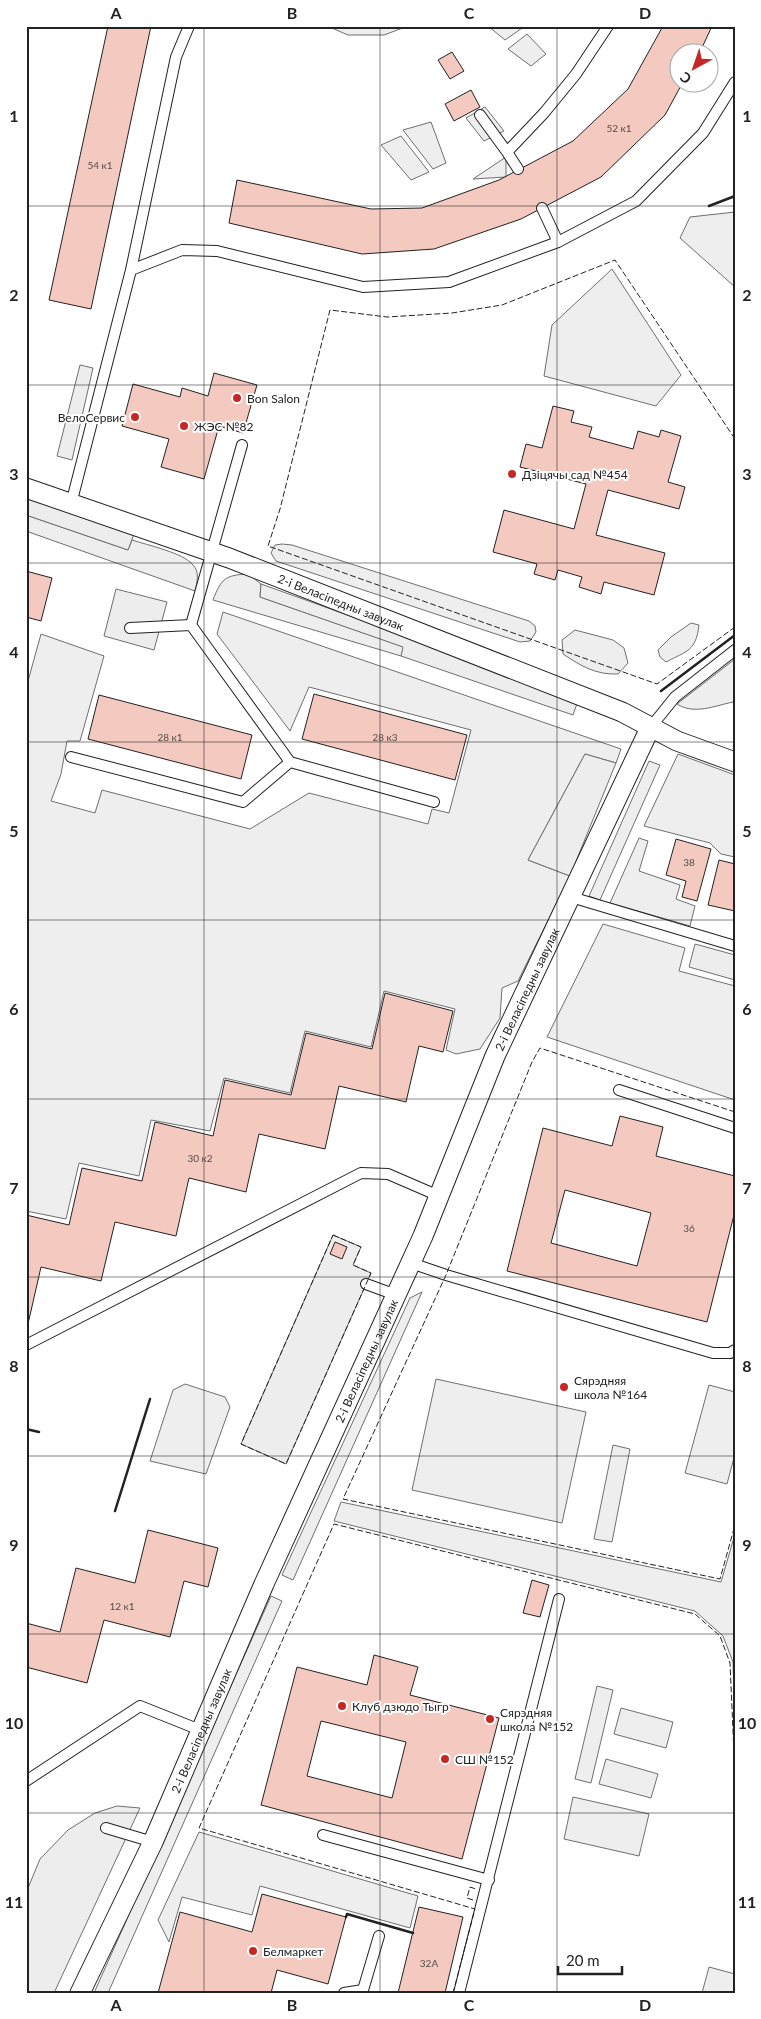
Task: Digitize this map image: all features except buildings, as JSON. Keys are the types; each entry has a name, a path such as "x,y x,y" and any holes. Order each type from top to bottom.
{"street":[{"name":"2-і Веласіпедны завулак","path":"26,488 212,552 622,712 677,742 735,762"},
{"name":"2-і Веласіпедны завулак","path":"80,1993 153,1842 264,1584 411,1263 495,1056 650,728"}],"lane":[{"path":"71,504 131,270 176,57 189,26"},
{"path":"507,152 576,74 608,26"},
{"path":"131,270 182,250 217,251 363,287 449,282 558,242 636,201 703,133 735,83"},
{"path":"480,115 518,170"},
{"path":"542,208 558,242"},
{"path":"191,625 242,446"},
{"path":"130,628 191,625"},
{"path":"191,625 290,762 434,802"},
{"path":"650,728 675,696 735,650"},
{"path":"71,757 243,802 290,762"},
{"path":"571,897 735,946"},
{"path":"619,1090 735,1128"},
{"path":"26,1345 361,1173 388,1174 439,1196"},
{"path":"411,1263 446,1275 713,1353 730,1353 735,1350"},
{"path":"366,1284 396,1295"},
{"path":"459,1993 559,1599"},
{"path":"26,1781 140,1706 200,1730"},
{"path":"106,1828 153,1842"},
{"path":"323,1835 489,1880"},
{"path":"344,1993 363,1990 379,1936"}],"shaded area":[{"path":"327,26 408,26 384,35 348,35"},
{"path":"488,26 525,26 505,40"},
{"path":"527,34 546,54 531,66 508,49"},
{"path":"485,107 504,131 484,141 466,118"},
{"path":"431,122 446,163 433,169 403,130"},
{"path":"401,136 429,172 411,180 381,145"},
{"path":"506,157 506,177 473,179"},
{"path":"735,212 735,287 680,238 690,217"},
{"path":"612,269 681,375 656,406 544,376 552,325"},
{"path":"80,365 93,368 72,460 57,456"},
{"path":"26,488 137,526 128,550 26,515"},
{"path":"26,515 128,550 132,540 182,557 193,565 197,571 195,591 26,531"},
{"path":"275,545 292,545 529,621 535,626 536,632 530,641 520,642 276,561 271,553"},
{"path":"248,574 261,584 260,597 404,647 401,656 213,600 219,587 229,577"},
{"path":"261,584 579,698 573,715 401,656 403,647 260,597"},
{"path":"116,589 167,602 154,650 104,636"},
{"path":"223,612 621,749 616,763 585,754 528,860 570,876 518,981 502,988 500,1018 480,1049 456,1054 446,1050 455,1009 384,991 371,1047 305,1031 290,1093 224,1078 210,1131 151,1120 139,1176 79,1163 66,1219 26,1211 26,681 28,681 41,634 104,656 80,741 67,741 61,774 51,801 95,813 102,790 250,829 309,793 428,824 432,809 449,813 471,730 309,687 290,731 217,634"},
{"path":"691,623 699,625 698,634 693,645 685,652 666,662 660,657 658,650 671,637"},
{"path":"575,630 613,640 624,648 628,663 618,674 610,674 589,669 563,654 562,640"},
{"path":"735,659 735,709 733,702 697,709 690,709 677,704"},
{"path":"585,754 616,763 570,876 528,860"},
{"path":"678,754 735,775 735,857 721,854 710,843 644,826"},
{"path":"649,761 660,765 600,900 589,896"},
{"path":"639,838 648,841 639,871 680,885 676,899 695,906 690,926 610,903"},
{"path":"603,924 685,948 679,971 735,986 735,1100 547,1037"},
{"path":"695,944 735,955 735,980 689,967"},
{"path":"333,1235 361,1247 353,1265 371,1273 286,1464 241,1444"},
{"path":"422,1292 293,1580 282,1575 410,1298"},
{"path":"436,1379 586,1412 562,1523 412,1490"},
{"path":"185,1384 225,1397 230,1407 206,1474 150,1461 173,1390"},
{"path":"709,1385 735,1392 735,1454 727,1484 685,1473"},
{"path":"613,1445 630,1449 612,1542 594,1539"},
{"path":"341,1502 721,1582 735,1534 735,1728 733,1662 723,1636 695,1611 334,1521"},
{"path":"271,1596 282,1601 108,1993 94,1993"},
{"path":"597,1686 613,1690 591,1783 575,1779"},
{"path":"621,1708 673,1722 666,1748 614,1734"},
{"path":"606,1759 658,1774 651,1798 599,1784"},
{"path":"573,1797 649,1814 639,1856 564,1839"},
{"path":"117,1806 140,1808 54,1993 26,1992 26,1893 40,1859 68,1830 95,1813"},
{"path":"199,1832 418,1896 410,1928 260,1886 252,1915 182,1897 169,1942 158,1920"},
{"path":"709,1967 735,1974 735,1993 702,1993"}],"fence":[{"path":"735,439 615,260 502,305 452,313 387,317 330,310 280,509 268,546 657,684 735,627"},
{"path":"735,1112 540,1048 532,1062 446,1275 343,1499 720,1579 735,1525"},
{"path":"333,1235 361,1247 353,1265 371,1273 286,1464 241,1444 333,1235"},
{"path":"453,1993 475,1909 199,1828 334,1524 695,1614 720,1636 730,1663 735,1776"},
{"path":"473,1900 467,1898 470,1887 476,1889"}],"wall":[{"path":"709,206 735,196"},
{"path":"661,691 735,635"},
{"path":"115,1511 150,1399"},
{"path":"26,1429 39,1432"},
{"path":"346,1917 347,1914 413,1933"}],"place":[{"name":"Bon Salon","path":"237,398"},
{"name":"ВелоСервис","path":"135,417"},
{"name":"ЖЭС №82","path":"184,426"},
{"name":"Дзіцячы сад №454","path":"512,474"},
{"name":"Сярэдняя школа №164","path":"564,1387"},
{"name":"Клуб дзюдо Тыгр","path":"342,1706"},
{"name":"Сярэдняя школа №152","path":"490,1719"},
{"name":"СШ №152","path":"445,1759"},
{"name":"Белмаркет","path":"253,1951"}]}
